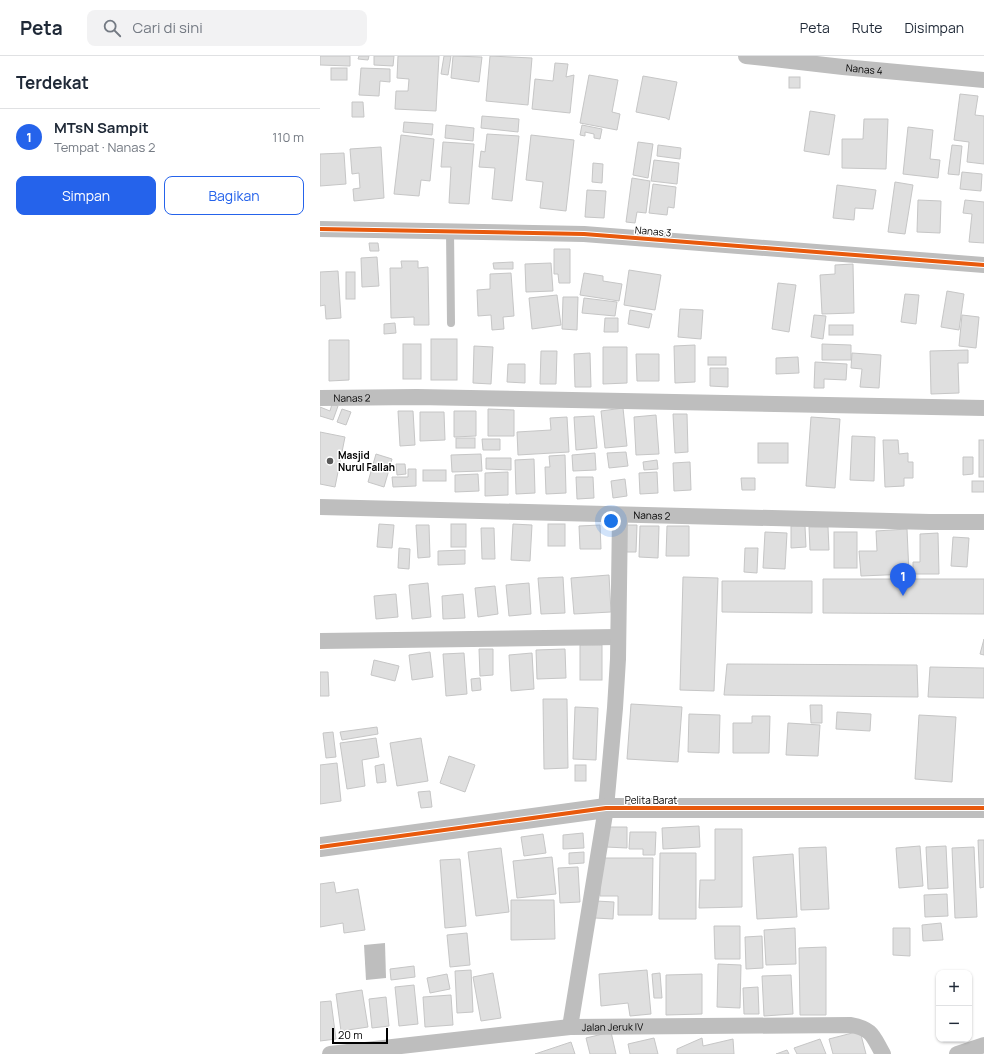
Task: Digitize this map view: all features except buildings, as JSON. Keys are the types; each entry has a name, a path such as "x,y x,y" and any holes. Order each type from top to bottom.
{"street":[{"name":"Nanas 4","path":"746,56 843,67 984,80"},
{"name":"Nanas 3","path":"320,229 450,230 584,234 984,266"},
{"name":"Nanas 2","path":"320,398 425,397 984,408"},
{"name":"Nanas 2","path":"320,507 620,515 984,522"},
{"path":"570,1027 606,808 615,708 620,515"},
{"path":"320,641 618,637"},
{"name":"Pelita Barat","path":"320,847 606,808 984,808"},
{"name":"Jalan Jeruk IV","path":"330,1054 570,1027 852,1025 867,1029 884,1054"},
{"path":"957,1054 984,1045"}],"lane":[{"path":"450,230 451,323"}],"shaded area":[{"path":"385,943 386,978 366,980 364,945"}],"cycle path":[{"path":"320,229 584,234 984,265"},
{"path":"320,847 606,808 984,808"}],"place":[{"name":"Masjid Nurul Fallah","path":"330,461"},
{"name":"MTsN Sampit","path":"903,596"}]}
